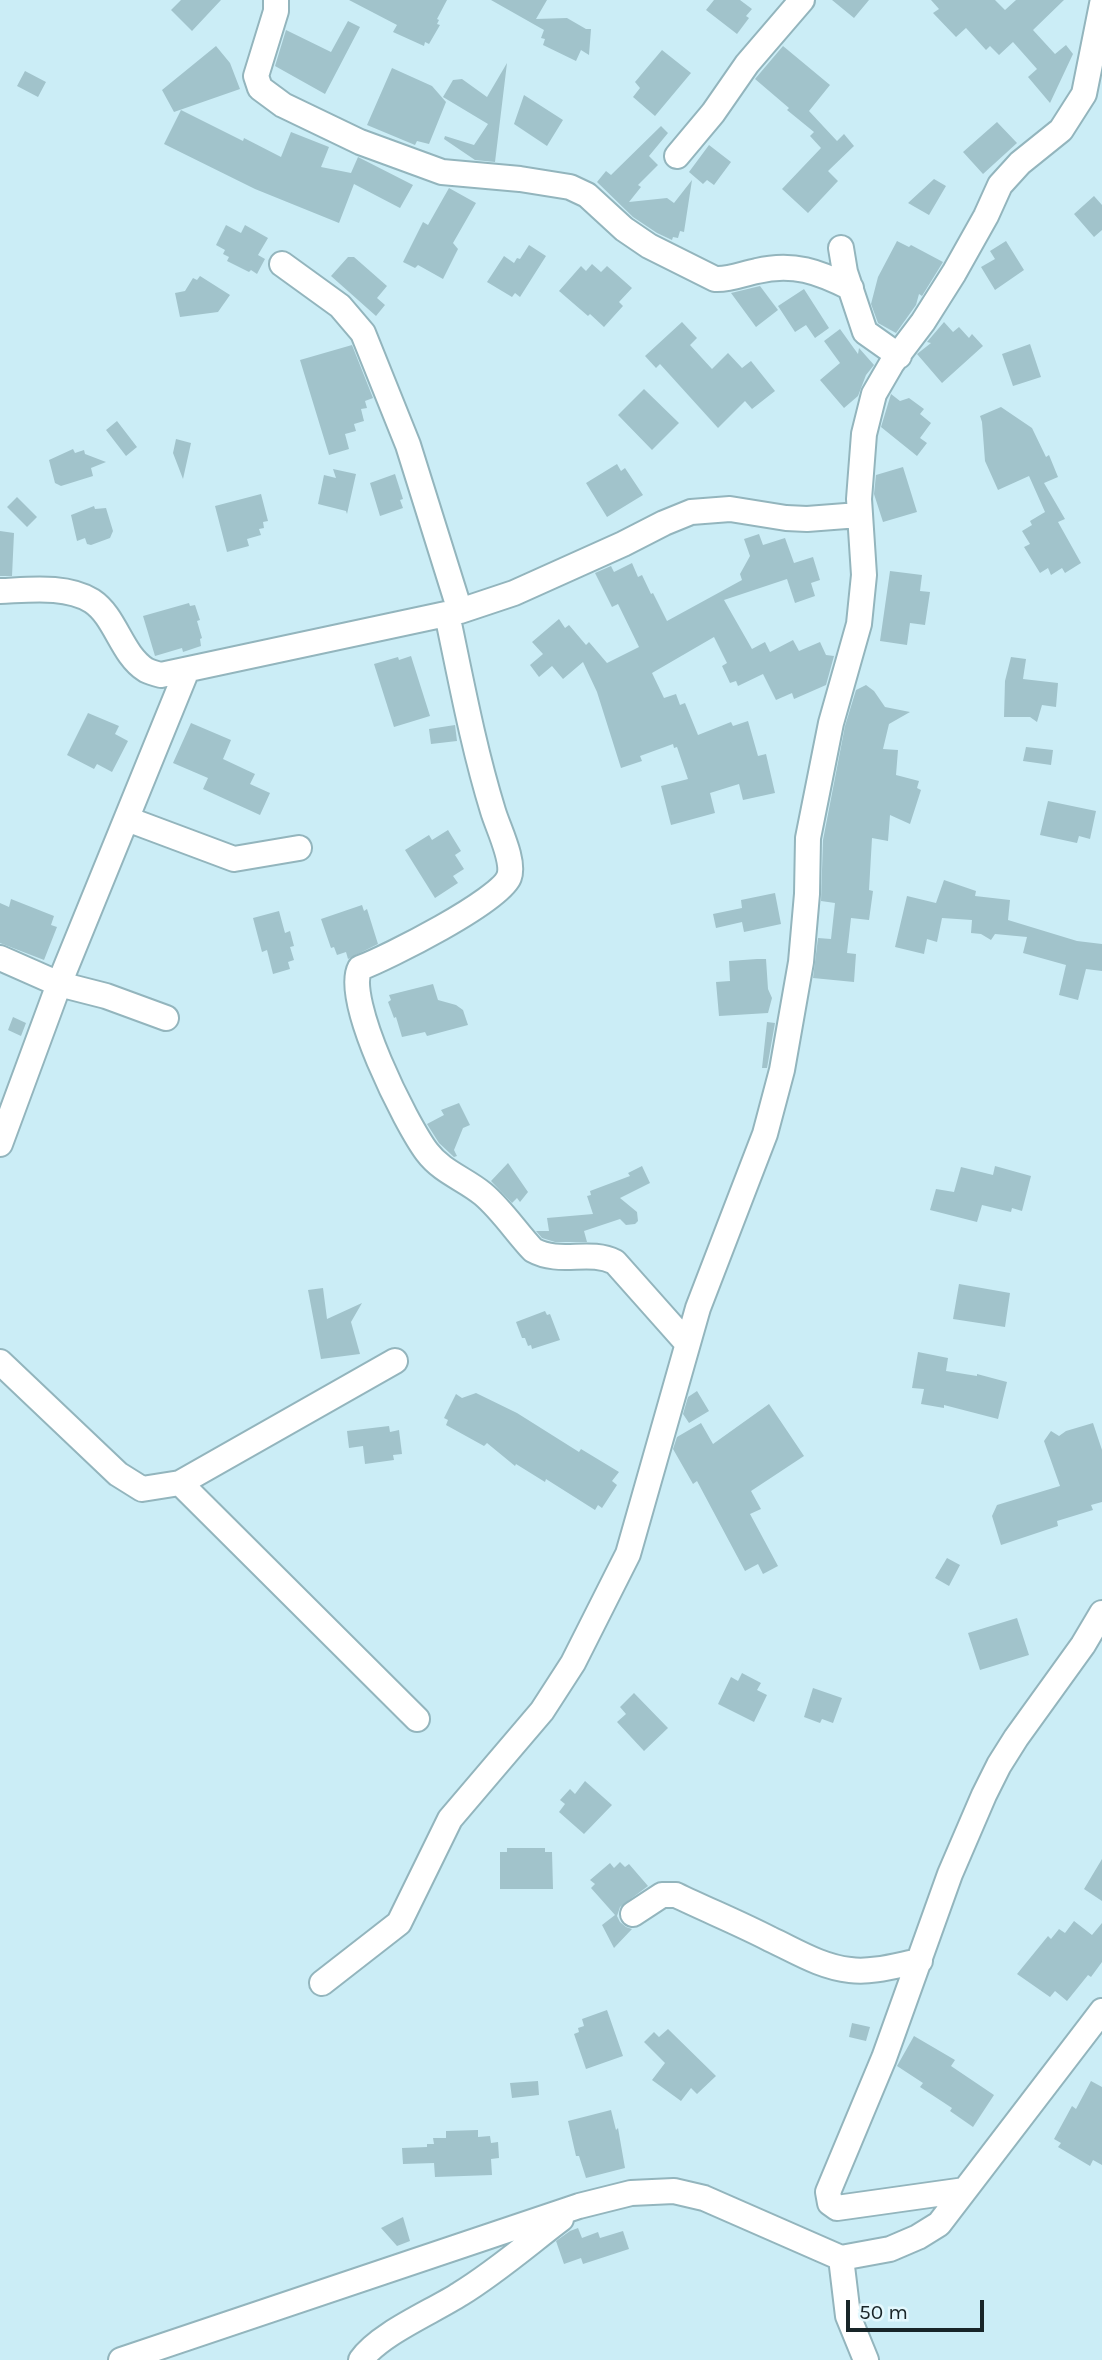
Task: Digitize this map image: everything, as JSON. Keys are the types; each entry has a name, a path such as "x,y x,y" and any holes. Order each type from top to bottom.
{"street":[{"path":"276,0 276,10 256,76 260,88 283,105 319,124 442,172 548,182 570,187 587,195 625,229 649,246 715,279 726,280 760,270 803,268 851,288"},
{"path":"677,156 713,113 747,64 802,0"},
{"path":"322,1983 399,1923 450,1819 542,1711 573,1663 628,1554 698,1308 765,1134 782,1070 801,961 811,825 831,723 859,624 864,575 859,515 864,434 874,394 954,273 1000,186 1020,163 1060,130 1084,94 1102,4"},
{"path":"841,248 865,332 899,356"},
{"path":"282,264 340,306 363,333 408,445 453,612 482,774 508,855 510,876 494,894 394,954 360,968 359,988 369,1034 392,1093 427,1153 438,1165 481,1192 540,1254 554,1258 604,1256 615,1262 687,1343"},
{"path":"0,591 73,593 91,601 104,612 145,670 161,675 453,612 514,593 691,512 730,509 807,519 859,515"},
{"path":"0,1144 59,984 187,670"},
{"path":"127,819 234,859 299,848"},
{"path":"0,958 59,984 106,996 166,1018"},
{"path":"0,1362 118,1474 142,1489 180,1483 395,1361"},
{"path":"180,1483 417,1718"},
{"path":"965,2190 837,2208 830,2203 828,2192 884,2058 954,1864 999,1765 1083,1646 1102,1613"},
{"path":"633,1914 662,1895 676,1895 772,1939 798,1954 837,1968 876,1970 920,1961"},
{"path":"121,2360 579,2206 631,2193 674,2191 704,2198 841,2258 890,2249 939,2224 1102,2011"},
{"path":"361,2360 366,2352 404,2326 462,2294 579,2206"},
{"path":"841,2258 848,2316 866,2360"}],"building":[{"path":"181,0 221,0 192,31 171,10"},
{"path":"349,0 447,0 437,19 437,24 440,25 429,44 425,42 424,46 393,32 397,25"},
{"path":"491,0 547,0 536,19 567,18 591,29 589,55 581,50 576,61 543,45 545,39 541,38 544,30"},
{"path":"714,0 740,0 752,9 737,34 706,10"},
{"path":"832,0 869,0 854,18"},
{"path":"931,0 995,0 1005,10 1016,0 1064,0 1033,30 1055,54 1066,45 1073,54 1050,103 1028,77 1037,69 1013,42 999,55 990,46 986,50 966,28 956,37 933,13 939,9"},
{"path":"348,21 360,27 325,94 275,66 286,30 331,52"},
{"path":"216,46 230,63 240,89 174,112 162,90"},
{"path":"783,46 830,85 809,111 837,141 844,134 854,146 828,171 838,181 808,213 782,189 821,148 810,136 814,132 755,79"},
{"path":"662,50 691,73 655,116 633,97 640,88 635,82"},
{"path":"507,63 495,162 475,160 444,139 445,136 474,145 488,124 443,97 453,80 462,79 487,97"},
{"path":"392,68 432,86 446,102 429,144 417,141 415,145 367,125"},
{"path":"25,71 46,82 38,97 17,86"},
{"path":"524,95 563,120 547,146 514,124"},
{"path":"181,110 281,157 291,132 329,147 321,167 351,173 358,157 413,185 400,208 354,184 339,223 255,189 164,144"},
{"path":"997,122 1017,143 983,174 963,152"},
{"path":"661,126 668,133 649,156 658,165 638,185 641,187 629,202 667,198 674,203 692,180 684,232 680,231 678,238 673,237 672,240 633,217 597,182 606,171 611,175"},
{"path":"709,145 731,162 714,185 707,180 703,184 689,172"},
{"path":"934,179 946,186 929,215 908,203"},
{"path":"449,188 476,203 453,243 458,249 443,279 418,265 415,268 403,262 423,222 428,225"},
{"path":"1094,196 1102,205 1102,230 1094,237 1074,214"},
{"path":"226,225 241,233 245,225 268,238 258,255 265,259 257,274 227,261 229,257 223,254 225,250 216,245"},
{"path":"897,241 909,247 911,245 943,262 922,296 919,294 916,305 896,333 878,323 871,304 878,277"},
{"path":"1006,241 1024,270 995,290 981,267 995,259 990,251"},
{"path":"529,245 546,256 520,297 515,293 512,297 487,282 504,256 514,263"},
{"path":"348,257 354,257 387,286 377,298 385,305 376,316 331,276"},
{"path":"592,264 601,272 607,266 632,288 619,302 623,306 604,327 559,291 581,266 586,271"},
{"path":"200,276 230,295 218,312 180,317 175,293 185,291 193,278 197,280"},
{"path":"760,286 778,310 756,327 731,293"},
{"path":"804,289 829,328 815,338 806,325 795,332 778,306"},
{"path":"682,322 697,338 690,345 712,369 728,353 742,368 751,361 775,391 752,409 745,401 718,428 660,364 656,368 645,356"},
{"path":"944,322 953,332 959,327 969,338 972,334 983,346 942,383 917,354 931,343 927,342"},
{"path":"840,329 858,354 859,348 874,365 866,375 858,396 844,408 820,380 840,363 824,341"},
{"path":"1030,344 1041,377 1013,386 1002,354"},
{"path":"352,345 373,398 365,401 367,408 361,409 364,421 354,424 356,431 345,434 349,449 329,455 300,360"},
{"path":"644,389 679,423 652,450 618,415"},
{"path":"891,394 900,401 909,398 924,409 920,414 931,423 920,438 927,443 917,456 881,427"},
{"path":"1001,407 1032,428 1046,457 1049,455 1058,477 1044,483 1065,519 1058,522 1081,563 1065,573 1062,568 1051,575 1048,568 1040,573 1024,547 1030,544 1022,531 1032,525 1030,521 1045,512 1029,476 998,490 985,461 980,416"},
{"path":"117,421 137,447 126,456 106,430"},
{"path":"176,439 191,443 183,479 173,453"},
{"path":"73,449 75,453 84,450 85,454 106,462 91,468 93,476 61,486 55,483 49,460"},
{"path":"617,464 621,471 625,468 643,495 607,517 586,483"},
{"path":"903,467 917,512 883,522 874,494 876,475"},
{"path":"333,469 356,474 347,514 346,511 318,504 324,475 336,478"},
{"path":"395,474 403,508 380,516 370,483"},
{"path":"261,494 268,521 263,522 264,528 259,529 261,535 247,539 249,546 227,552 215,506"},
{"path":"17,497 37,517 27,527 7,507"},
{"path":"94,506 95,509 106,508 113,531 110,538 91,545 87,544 85,538 77,541 71,515"},
{"path":"0,531 14,533 12,576 0,576"},
{"path":"759,534 763,545 785,538 794,563 813,557 820,580 811,583 815,596 795,603 787,579 724,600 752,649 765,642 770,652 793,640 799,651 820,642 826,655 834,656 826,685 794,699 792,693 776,700 763,674 738,686 736,681 730,683 722,666 727,663 714,637 652,673 664,698 676,694 680,705 685,703 698,735 731,722 733,726 748,721 758,756 766,754 775,793 743,800 739,784 710,793 715,813 671,825 661,786 688,779 677,747 674,748 673,744 640,756 642,761 621,768 597,692 583,662 563,679 552,666 539,677 530,665 543,654 532,642 559,619 565,628 569,625 586,645 589,642 607,663 639,647 618,604 612,607 595,573 611,566 614,572 632,563 638,577 642,575 651,594 653,593 667,621 742,580 740,574 750,556 744,539"},
{"path":"890,571 922,575 920,591 930,592 925,625 910,623 907,645 880,641"},
{"path":"189,603 190,606 195,605 200,620 197,621 202,638 201,646 155,656 143,616"},
{"path":"411,656 430,716 394,727 374,664"},
{"path":"1011,657 1026,659 1023,679 1058,683 1056,707 1042,705 1037,722 1030,717 1004,717 1005,681"},
{"path":"866,685 874,691 885,707 910,712 889,724 883,749 898,750 896,775 919,781 917,788 921,790 910,824 890,815 888,841 872,838 869,890 873,891 869,920 851,918 847,953 856,954 854,982 813,978 818,938 831,939 835,903 821,901 823,840 845,726 856,690"},
{"path":"88,713 119,726 115,734 128,741 112,772 97,764 94,769 67,755"},
{"path":"191,723 231,740 223,759 255,774 250,784 270,793 260,815 203,789 208,778 173,763"},
{"path":"455,725 457,741 431,744 429,729"},
{"path":"1026,747 1053,750 1051,765 1023,761"},
{"path":"1048,801 1096,811 1090,839 1079,836 1077,843 1040,835"},
{"path":"448,830 461,851 455,855 464,869 453,876 458,883 435,898 405,850 429,835 432,840"},
{"path":"944,880 976,891 975,896 1010,900 1008,920 1077,941 1102,944 1102,971 1086,969 1078,1000 1059,995 1066,965 1023,953 1027,937 995,934 991,940 981,934 971,933 972,920 942,918 937,942 927,939 924,954 895,947 907,896 936,903"},
{"path":"775,893 781,924 744,932 742,922 716,928 713,914 742,908 741,900"},
{"path":"11,899 54,916 51,925 57,927 44,960 0,943 0,903 9,907"},
{"path":"362,905 364,911 367,909 378,944 348,959 346,952 337,955 334,947 331,948 321,919"},
{"path":"279,911 285,933 290,931 294,946 290,947 294,960 288,962 290,969 273,974 267,950 262,952 253,918"},
{"path":"766,959 768,989 772,998 768,1013 719,1016 716,982 730,981 729,961"},
{"path":"433,984 438,1000 463,1010 468,1025 427,1036 425,1032 402,1037 388,1002 391,1000 389,995"},
{"path":"13,1017 26,1023 21,1036 8,1030"},
{"path":"767,1022 775,1023 767,1068 762,1068"},
{"path":"459,1103 470,1125 463,1128 454,1150 457,1156 454,1157 439,1143 427,1124 444,1115 441,1110"},
{"path":"508,1163 528,1192 520,1202 517,1198 512,1203 491,1181"},
{"path":"642,1166 650,1183 620,1198 637,1212 638,1221 635,1224 626,1225 620,1219 584,1231 587,1242 555,1242 542,1238 536,1231 549,1231 547,1218 593,1214 587,1196 591,1195 590,1191 630,1176 628,1173"},
{"path":"995,1166 1031,1176 1022,1211 1012,1208 1011,1212 982,1205 977,1222 930,1210 936,1189 954,1192 961,1167 993,1175"},
{"path":"959,1284 1010,1293 1005,1327 953,1319"},
{"path":"323,1288 327,1319 362,1303 351,1322 360,1354 321,1359 308,1290"},
{"path":"545,1311 547,1315 550,1314 560,1340 532,1349 525,1338 522,1338 516,1322"},
{"path":"918,1352 948,1358 946,1371 977,1374 1007,1382 998,1419 944,1405 944,1408 921,1404 924,1389 912,1388"},
{"path":"697,1391 709,1411 689,1423 683,1414 688,1397"},
{"path":"476,1393 517,1413 579,1452 581,1449 619,1472 612,1481 617,1485 602,1508 598,1505 595,1510 546,1479 545,1482 516,1464 515,1466 487,1443 484,1446 446,1425 448,1420 444,1418 456,1394 462,1398"},
{"path":"769,1404 804,1456 751,1491 761,1509 750,1514 778,1566 763,1574 758,1564 745,1571 697,1481 693,1484 673,1449 677,1437 701,1423 713,1444"},
{"path":"1093,1423 1102,1450 1102,1502 1091,1505 1093,1510 1057,1521 1058,1526 1001,1545 992,1516 997,1505 1060,1486 1044,1441 1051,1431 1059,1436 1066,1431"},
{"path":"389,1426 390,1432 399,1430 402,1454 393,1455 394,1460 365,1464 363,1446 349,1448 347,1431"},
{"path":"947,1558 960,1565 949,1586 935,1578"},
{"path":"1017,1618 1029,1655 980,1670 968,1633"},
{"path":"742,1673 761,1683 757,1690 767,1695 754,1722 718,1704 731,1677 738,1681"},
{"path":"813,1688 842,1698 833,1723 822,1719 820,1723 804,1717"},
{"path":"634,1693 668,1728 644,1751 617,1722 626,1714 620,1707"},
{"path":"585,1781 612,1805 584,1834 559,1812 565,1804 560,1800 570,1789 575,1794"},
{"path":"507,1848 545,1848 545,1852 552,1852 553,1889 500,1889 500,1852 507,1852"},
{"path":"1102,1859 1102,1901 1084,1889"},
{"path":"620,1862 625,1867 629,1864 648,1886 620,1907 617,1916 620,1922 632,1929 614,1948 602,1925 615,1915 591,1888 595,1884 590,1880 610,1863 614,1868"},
{"path":"1074,1921 1092,1935 1102,1923 1102,1962 1067,2001 1055,1991 1050,1997 1017,1974 1048,1936 1051,1939 1059,1929 1065,1933"},
{"path":"607,2010 623,2056 586,2069 574,2034 579,2032 578,2028 584,2026 582,2019"},
{"path":"852,2023 870,2027 866,2041 849,2037"},
{"path":"668,2029 716,2076 697,2094 691,2088 681,2101 652,2080 665,2063 644,2042 654,2032 659,2037"},
{"path":"914,2036 955,2060 951,2066 994,2095 973,2127 950,2111 952,2108 920,2087 923,2083 897,2066"},
{"path":"538,2081 539,2095 512,2098 510,2083"},
{"path":"1091,2081 1102,2087 1102,2165 1093,2160 1090,2166 1058,2147 1061,2143 1054,2139 1072,2106 1076,2109"},
{"path":"611,2110 616,2130 618,2128 625,2168 586,2178 579,2156 576,2156 568,2121"},
{"path":"478,2130 478,2137 490,2136 491,2143 498,2142 499,2158 491,2159 492,2175 435,2177 434,2163 403,2164 402,2148 427,2147 427,2144 434,2144 433,2138 446,2138 446,2131"},
{"path":"403,2217 410,2241 397,2246 381,2228"},
{"path":"578,2228 582,2238 598,2232 600,2238 623,2231 629,2249 583,2264 581,2258 564,2264 556,2241"}]}
